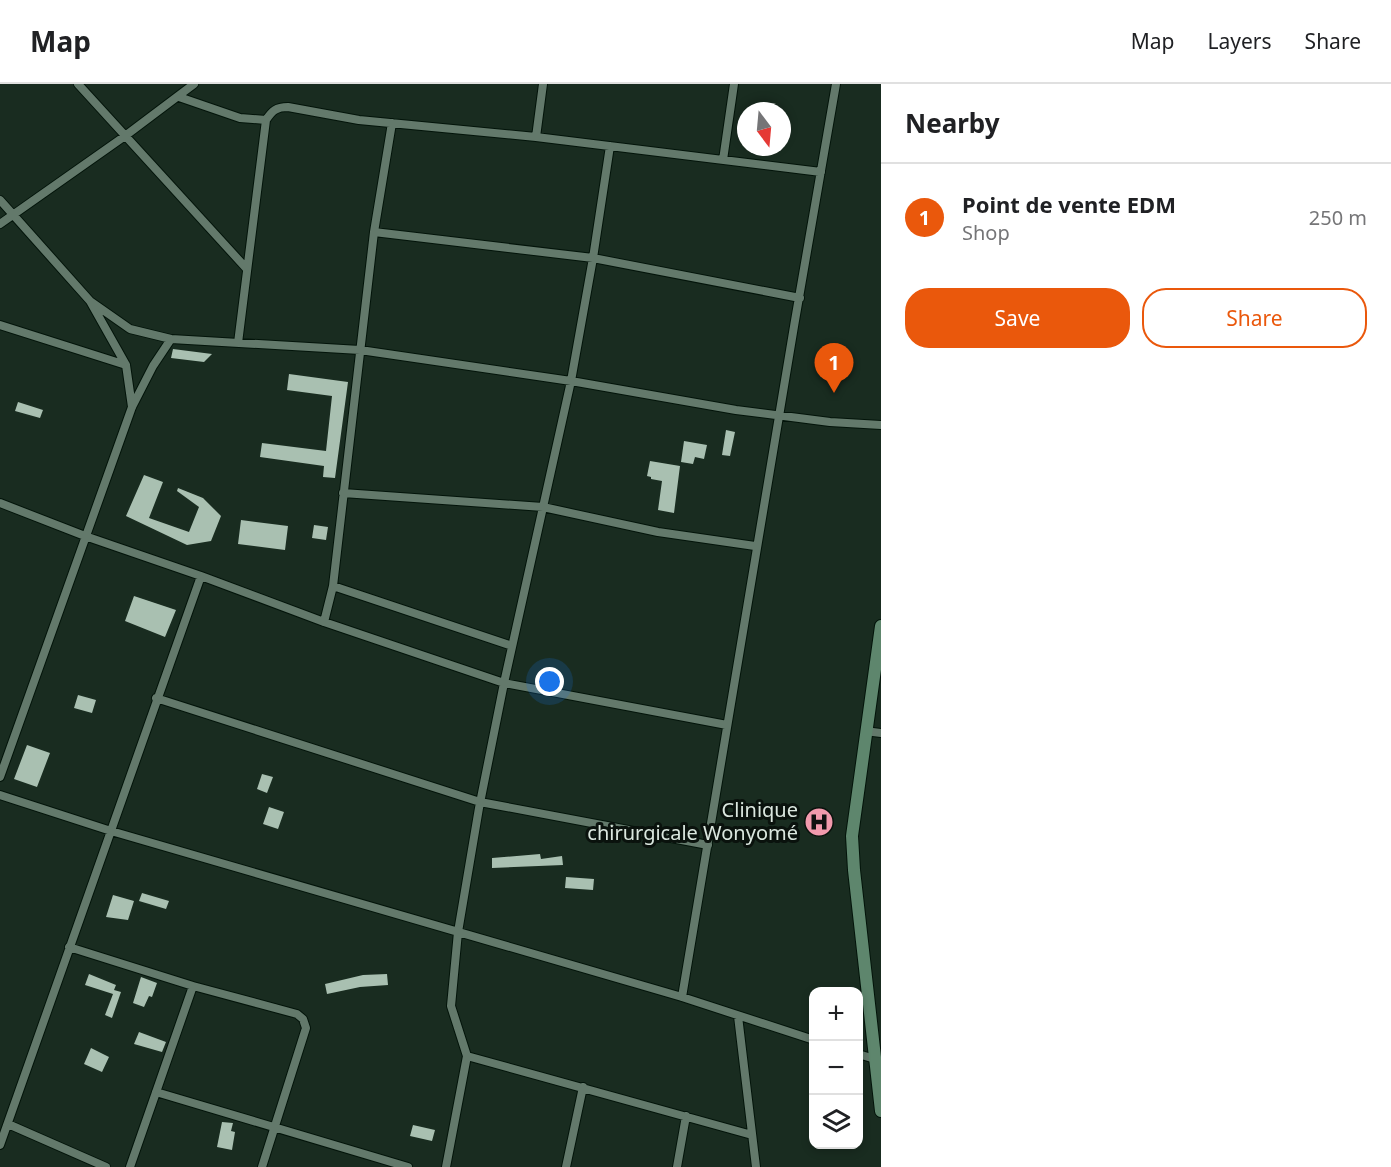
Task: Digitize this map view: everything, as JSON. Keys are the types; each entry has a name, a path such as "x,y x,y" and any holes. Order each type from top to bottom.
{"street":[{"path":"78,84 246,268"},
{"path":"0,225 194,84"},
{"path":"536,137 543,84"},
{"path":"723,160 734,84"},
{"path":"682,997 755,546 780,415 836,84"},
{"path":"179,97 220,113 240,118 266,120"},
{"path":"238,343 266,120 272,111 279,107 341,117 536,137 821,172"},
{"path":"324,622 333,586 374,232 392,123"},
{"path":"446,1167 467,1056 452,1006 458,932 480,802 504,683 570,381 610,146"},
{"path":"0,200 90,301 126,365 132,407"},
{"path":"374,232 592,258 800,298"},
{"path":"90,301 130,328 171,339 360,350 570,381 736,410 830,422 881,425"},
{"path":"0,325 126,365"},
{"path":"0,777 132,407 153,366 171,339"},
{"path":"344,493 543,507 658,532 755,546"},
{"path":"0,503 324,622 504,683 727,725"},
{"path":"0,1145 201,576"},
{"path":"333,586 512,646"},
{"path":"881,626 852,836 854,870 877,1034 876,1059 881,1111"},
{"path":"156,698 480,802 708,844"},
{"path":"865,731 881,733"},
{"path":"0,795 111,831 682,997 809,1039"},
{"path":"69,947 192,986 297,1014 303,1019 306,1028 262,1167"},
{"path":"130,1167 192,986"},
{"path":"738,1016 756,1167"},
{"path":"863,1055 876,1059"},
{"path":"467,1056 752,1135"},
{"path":"566,1167 583,1087"},
{"path":"156,1092 408,1167"},
{"path":"677,1167 686,1116"},
{"path":"8,1124 106,1167"}],"building":[{"path":"173,349 212,354 204,362 171,358"},
{"path":"289,374 348,382 335,478 323,477 324,466 260,457 262,443 326,451 332,396 287,390"},
{"path":"18,402 43,410 40,418 15,411"},
{"path":"726,430 735,432 730,456 722,455"},
{"path":"684,441 707,445 704,459 695,457 693,464 681,462"},
{"path":"650,461 680,466 674,513 658,510 662,481 647,476"},
{"path":"144,475 163,482 149,518 189,532 199,507 177,491 178,488 203,498 221,516 211,541 187,545 126,516"},
{"path":"241,520 288,526 285,550 238,544"},
{"path":"314,525 328,527 326,540 312,538"},
{"path":"134,596 176,610 165,637 125,621"},
{"path":"78,695 96,700 92,713 74,708"},
{"path":"27,745 50,753 37,787 14,779"},
{"path":"262,774 273,777 267,793 257,789"},
{"path":"269,807 284,812 278,829 263,824"},
{"path":"540,854 541,859 562,856 563,865 492,868 492,858"},
{"path":"566,877 594,879 593,890 565,888"},
{"path":"142,893 169,901 166,909 139,901"},
{"path":"113,895 134,901 128,920 106,917"},
{"path":"89,974 116,985 114,990 121,992 112,1018 105,1015 113,994 85,985"},
{"path":"387,974 388,985 360,987 327,994 325,984 363,975"},
{"path":"141,977 157,983 152,997 149,996 144,1007 133,1003"},
{"path":"139,1032 166,1042 162,1052 134,1044"},
{"path":"91,1048 109,1057 102,1072 84,1064"},
{"path":"222,1122 233,1123 231,1131 235,1132 232,1150 217,1147"},
{"path":"413,1125 435,1130 432,1141 410,1136"}],"place":[{"name":"Point de vente EDM","path":"834,393"},
{"name":"Clinique chirurgicale Wonyomé","path":"819,822"}]}
